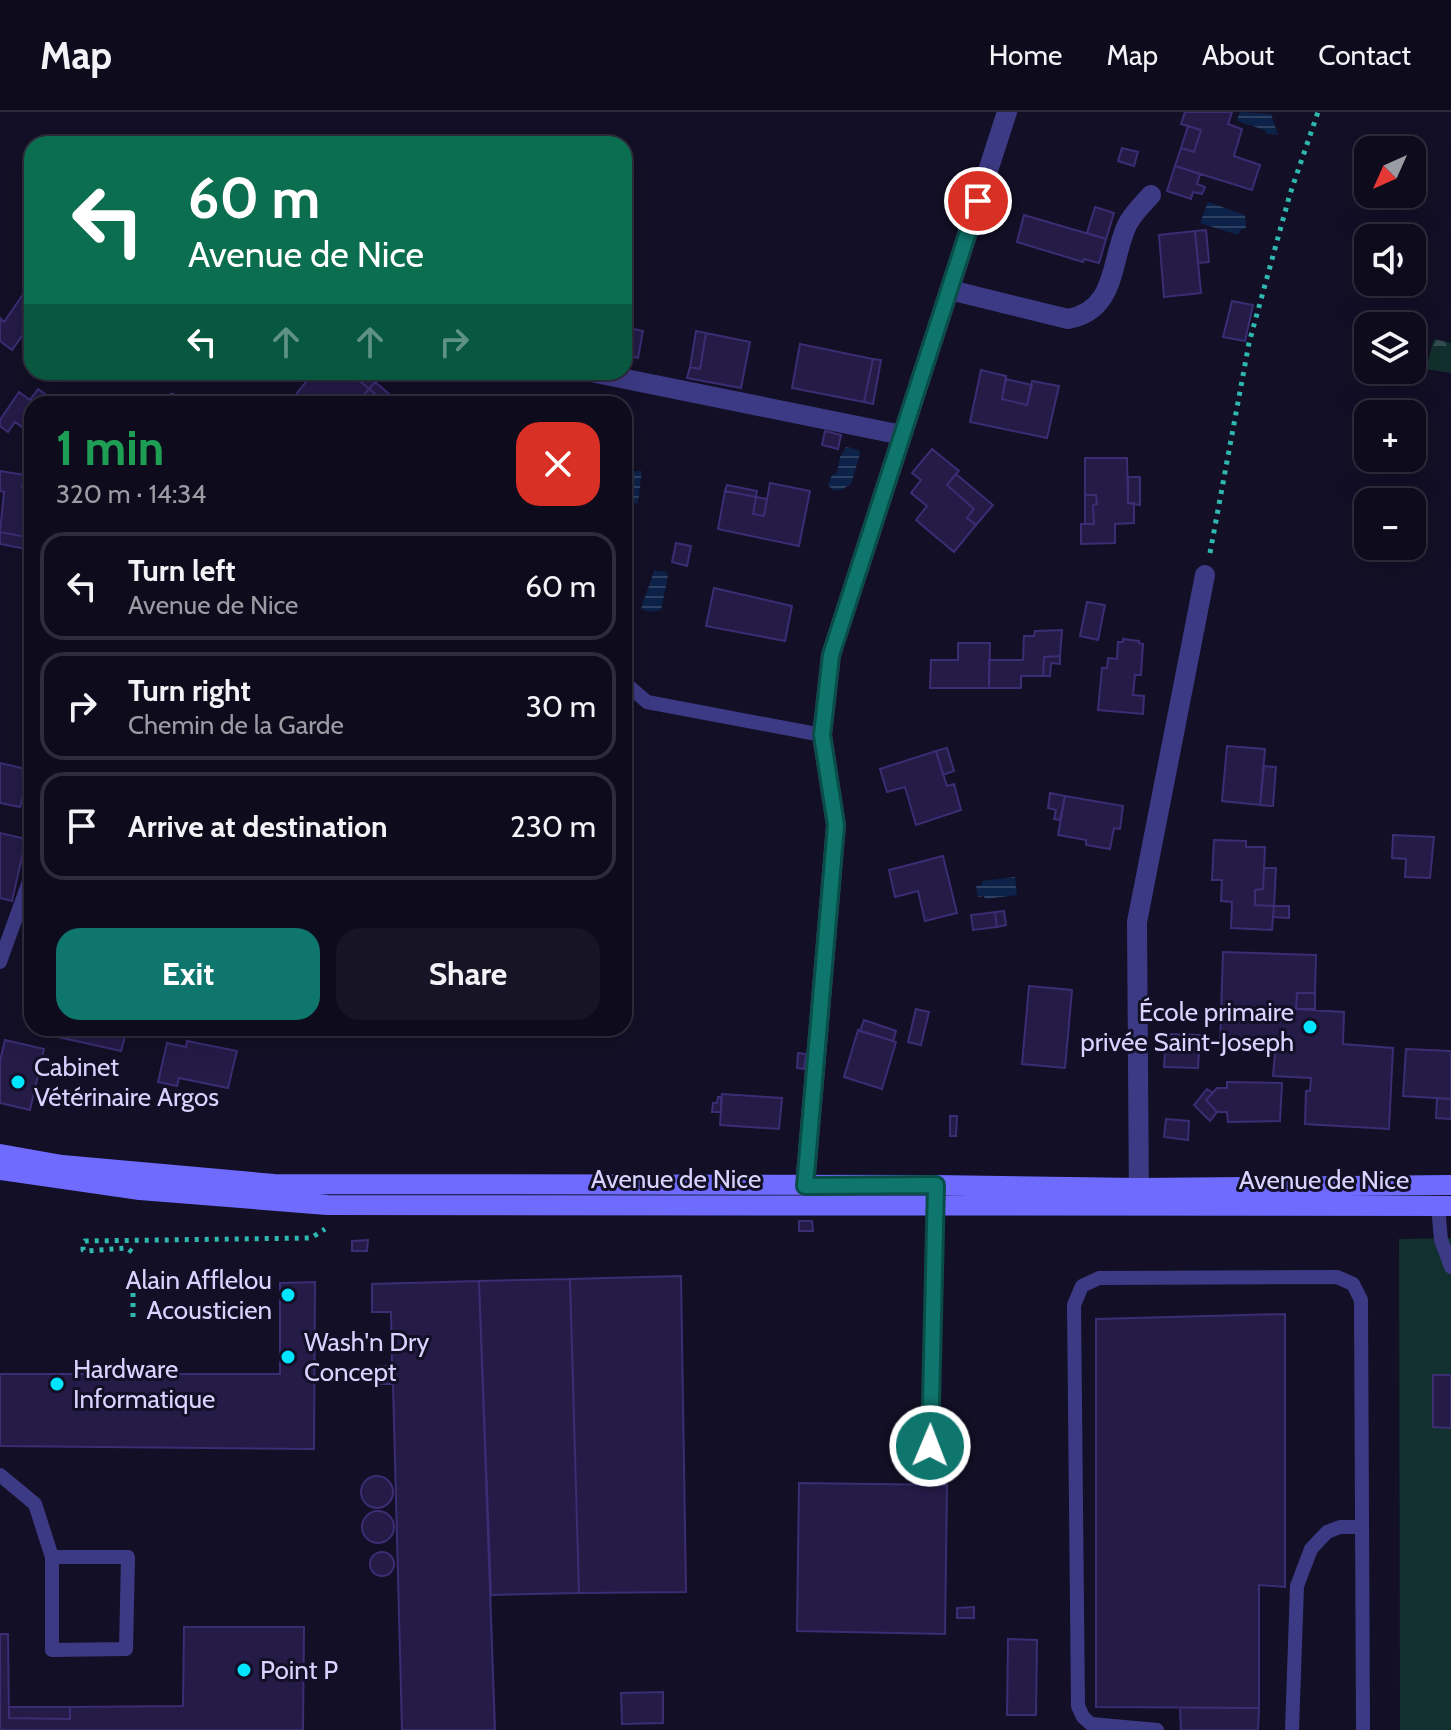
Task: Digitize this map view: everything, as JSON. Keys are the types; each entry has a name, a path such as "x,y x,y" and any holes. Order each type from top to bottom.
{"main road":[{"name":"Avenue de Nice","path":"0,1154 62,1165 274,1184 805,1186 936,1195"},
{"name":"Avenue de Nice","path":"0,1170 140,1190 327,1205 936,1195 1444,1206"},
{"name":"Avenue de Nice","path":"1139,1197 1451,1185"}],"street":[{"path":"805,1186 836,825 822,735 831,655 1007,112"},
{"path":"950,290 1068,319 1082,317 1103,299 1126,227 1133,213 1151,195"},
{"path":"630,380 902,435"},
{"path":"1139,1197 1137,922 1205,575"}],"lane":[{"path":"632,689 647,702 822,735"},
{"path":"0,962 24,895"},
{"path":"930,1475 936,1195"},
{"path":"1444,1206 1441,1240 1451,1267"},
{"path":"1157,1730 1091,1724 1078,1706 1074,1305 1082,1286 1099,1278 1337,1277 1353,1284 1361,1300 1363,1730"},
{"path":"0,1475 35,1504 52,1557 52,1650 126,1649 128,1557 52,1557"},
{"path":"1292,1730 1297,1586 1311,1549 1327,1532 1340,1527 1362,1527"}],"path":[{"path":"1205,575 1249,343 1290,194 1318,112"},
{"path":"132,1252 127,1248 86,1251 83,1244 85,1241 311,1238 330,1224"},
{"path":"133,1273 133,1318"}],"green space":[{"path":"1434,339 1451,343 1451,373 1426,369"},
{"path":"1451,1238 1451,1730 1400,1730 1399,1239"}],"water":[{"path":"1240,112 1271,114 1278,135 1267,134 1265,130 1240,122 1237,120"},
{"path":"1208,202 1245,215 1246,228 1240,230 1238,235 1200,223"},
{"path":"846,447 859,450 860,454 851,484 841,490 833,490 828,485 832,475 837,473"},
{"path":"632,471 642,471 638,503 632,504"},
{"path":"654,570 666,572 668,576 661,610 650,612 641,609"},
{"path":"1015,877 1017,895 978,897 976,886 982,885 982,881"}],"building":[{"path":"1185,112 1232,112 1228,124 1242,129 1234,156 1260,165 1252,190 1175,166 1181,148 1194,152 1201,130 1181,124"},
{"path":"1188,126 1201,130 1194,152 1181,148"},
{"path":"1122,148 1138,152 1134,166 1118,161"},
{"path":"1175,166 1200,174 1197,184 1205,187 1202,194 1193,192 1191,199 1167,191"},
{"path":"1095,207 1114,213 1106,239 1087,233"},
{"path":"1024,215 1106,239 1099,263 1084,259 1083,262 1017,242"},
{"path":"1206,230 1209,262 1198,263 1195,231"},
{"path":"1195,231 1201,293 1164,297 1159,235"},
{"path":"24,293 24,337 22,336 12,350 0,341 0,318 4,322"},
{"path":"1232,301 1253,305 1245,341 1223,337"},
{"path":"632,329 643,331 638,358 632,356"},
{"path":"696,331 706,333 700,369 690,367"},
{"path":"706,333 750,342 741,388 687,378 690,367 700,369"},
{"path":"800,344 873,359 864,402 792,388"},
{"path":"873,359 881,360 873,404 864,402"},
{"path":"981,370 1006,376 1002,399 1027,405 1032,381 1059,386 1047,438 970,422"},
{"path":"1006,379 1032,385 1027,405 1002,399"},
{"path":"308,380 359,380 369,389 363,396 301,396 297,393"},
{"path":"359,380 373,380 375,382 369,389"},
{"path":"375,382 392,396 377,396 369,389"},
{"path":"38,389 48,396 33,396"},
{"path":"369,389 377,396 363,396"},
{"path":"19,392 24,396 24,428 15,422 8,432 0,426 0,420"},
{"path":"825,431 841,435 838,449 822,445"},
{"path":"932,449 959,471 947,485 974,509 967,518 976,525 954,552 916,520 927,506 911,493 921,480 912,473"},
{"path":"1085,458 1127,458 1128,503 1134,503 1134,523 1115,524 1115,543 1081,544 1081,524 1094,524 1093,505 1097,504 1096,495 1085,495"},
{"path":"0,471 24,475 24,536 0,532 4,492 0,491"},
{"path":"956,474 993,505 976,525 967,518 974,509 947,485"},
{"path":"1128,477 1140,477 1140,505 1128,503"},
{"path":"770,483 810,491 799,546 718,529 725,491 756,497 753,514 764,516"},
{"path":"727,485 757,491 756,497 725,491"},
{"path":"1085,495 1096,495 1094,524 1085,524"},
{"path":"756,497 767,499 764,516 753,514"},
{"path":"0,532 24,536 24,548 0,544"},
{"path":"676,543 691,546 687,566 672,562"},
{"path":"714,588 792,606 785,641 706,626"},
{"path":"1087,602 1105,605 1098,640 1080,636"},
{"path":"1062,630 1060,656 1044,657 1043,676 1021,676 1021,688 989,688 989,660 1023,660 1024,636 1034,636 1035,631"},
{"path":"1123,639 1143,644 1141,675 1135,675 1133,695 1144,696 1143,714 1098,710 1102,668 1107,668 1108,658 1117,659 1118,642 1123,642"},
{"path":"958,643 990,643 989,688 930,688 931,660 958,660"},
{"path":"1060,656 1060,664 1051,663 1050,676 1043,676 1044,657"},
{"path":"1227,746 1265,749 1260,805 1222,801"},
{"path":"947,748 954,771 943,775 936,751"},
{"path":"936,751 947,786 954,784 961,810 916,825 905,787 887,792 880,769"},
{"path":"0,763 24,769 24,792 20,807 0,803"},
{"path":"1264,766 1276,767 1273,806 1260,805"},
{"path":"1050,793 1065,796 1060,820 1054,819 1056,810 1048,808"},
{"path":"1065,796 1123,806 1120,829 1114,828 1110,849 1086,845 1086,840 1058,835"},
{"path":"0,833 24,839 24,848 12,901 0,898"},
{"path":"1393,835 1434,837 1430,878 1405,877 1406,859 1392,858"},
{"path":"1214,840 1246,841 1246,847 1265,847 1263,889 1255,890 1255,905 1274,906 1272,930 1231,928 1232,902 1221,901 1222,880 1212,880"},
{"path":"943,856 957,913 925,921 918,891 895,897 889,870"},
{"path":"1264,868 1276,868 1274,906 1255,905 1255,890 1263,889"},
{"path":"1274,906 1289,906 1289,918 1273,917"},
{"path":"1004,911 1006,925 997,927 995,912"},
{"path":"995,912 997,927 973,930 971,915"},
{"path":"1223,952 1316,955 1315,993 1297,993 1296,1009 1344,1012 1343,1044 1393,1048 1389,1129 1305,1124 1306,1091 1310,1091 1311,1078 1273,1076 1276,1042 1257,1042 1257,1047 1220,1045"},
{"path":"1029,986 1072,990 1065,1068 1022,1064"},
{"path":"1297,993 1315,993 1315,1009 1296,1009"},
{"path":"916,1009 929,1012 921,1045 908,1042"},
{"path":"864,1020 896,1031 893,1041 860,1031"},
{"path":"858,1030 896,1042 882,1089 844,1077"},
{"path":"1166,1034 1200,1035 1198,1068 1164,1067"},
{"path":"54,1036 125,1036 121,1051"},
{"name":"Cabinet Vétérinaire Argos","path":"5,1040 44,1049 30,1110 0,1103 0,1061"},
{"path":"187,1041 237,1051 228,1088 179,1078 177,1086 158,1082 167,1043 186,1047"},
{"path":"1406,1049 1451,1051 1451,1099 1403,1096"},
{"path":"798,1053 806,1054 804,1069 797,1068"},
{"path":"1227,1082 1282,1083 1280,1121 1228,1122 1227,1112 1217,1112 1206,1100 1217,1088 1227,1088"},
{"path":"1207,1089 1213,1093 1206,1100 1217,1112 1210,1121 1194,1105"},
{"path":"722,1094 782,1098 779,1129 720,1125"},
{"path":"718,1097 721,1097 721,1112 712,1112 713,1103 717,1103"},
{"path":"1437,1098 1451,1099 1451,1119 1436,1118"},
{"path":"950,1116 957,1116 956,1136 950,1136"},
{"path":"1166,1119 1189,1121 1188,1140 1164,1137"},
{"path":"799,1221 812,1221 813,1231 799,1231"},
{"path":"368,1240 367,1251 352,1251 352,1241"},
{"path":"681,1276 686,1592 579,1593 570,1279"},
{"path":"570,1279 579,1593 491,1595 479,1281"},
{"path":"479,1281 495,1730 402,1730 393,1384 378,1384 378,1366 392,1366 391,1312 372,1312 372,1284"},
{"path":"315,1282 314,1449 0,1446 0,1374 280,1374 280,1283"},
{"path":"1285,1314 1285,1587 1259,1585 1259,1708 1096,1707 1096,1319"},
{"path":"142,1366 142,1374 121,1374 120,1367"},
{"path":"1433,1375 1451,1375 1451,1428 1433,1427"},
{"path":"377,1476 388,1481 393,1492 388,1503 377,1508 366,1503 361,1492 366,1481"},
{"path":"799,1483 947,1485 945,1634 797,1631"},
{"path":"378,1511 389,1516 394,1527 389,1538 378,1543 367,1538 362,1527 367,1516"},
{"path":"382,1552 393,1559 394,1564 387,1575 382,1576 371,1569 370,1564 377,1553"},
{"path":"974,1607 974,1618 957,1618 957,1608"},
{"name":"Point P","path":"184,1627 304,1627 303,1730 0,1730 0,1634 8,1634 9,1718 70,1719 70,1707 183,1706"},
{"path":"1008,1639 1037,1640 1036,1715 1007,1715"},
{"path":"663,1692 663,1723 622,1724 621,1693"},
{"path":"9,1707 70,1707 70,1719 9,1718"},
{"path":"1180,1708 1259,1708 1258,1730 1181,1730"}],"place":[{"name":"École primaire privée Saint-Joseph","path":"1310,1027"},
{"name":"Cabinet Vétérinaire Argos","path":"18,1082"},
{"name":"Alain Afflelou Acousticien","path":"288,1295"},
{"name":"Wash'n Dry Concept","path":"288,1357"},
{"name":"Hardware Informatique","path":"57,1384"},
{"name":"Point P","path":"244,1670"}],"route":[{"path":"930,1446 936,1185 805,1186 836,825 822,735 831,655 978,201"}]}
